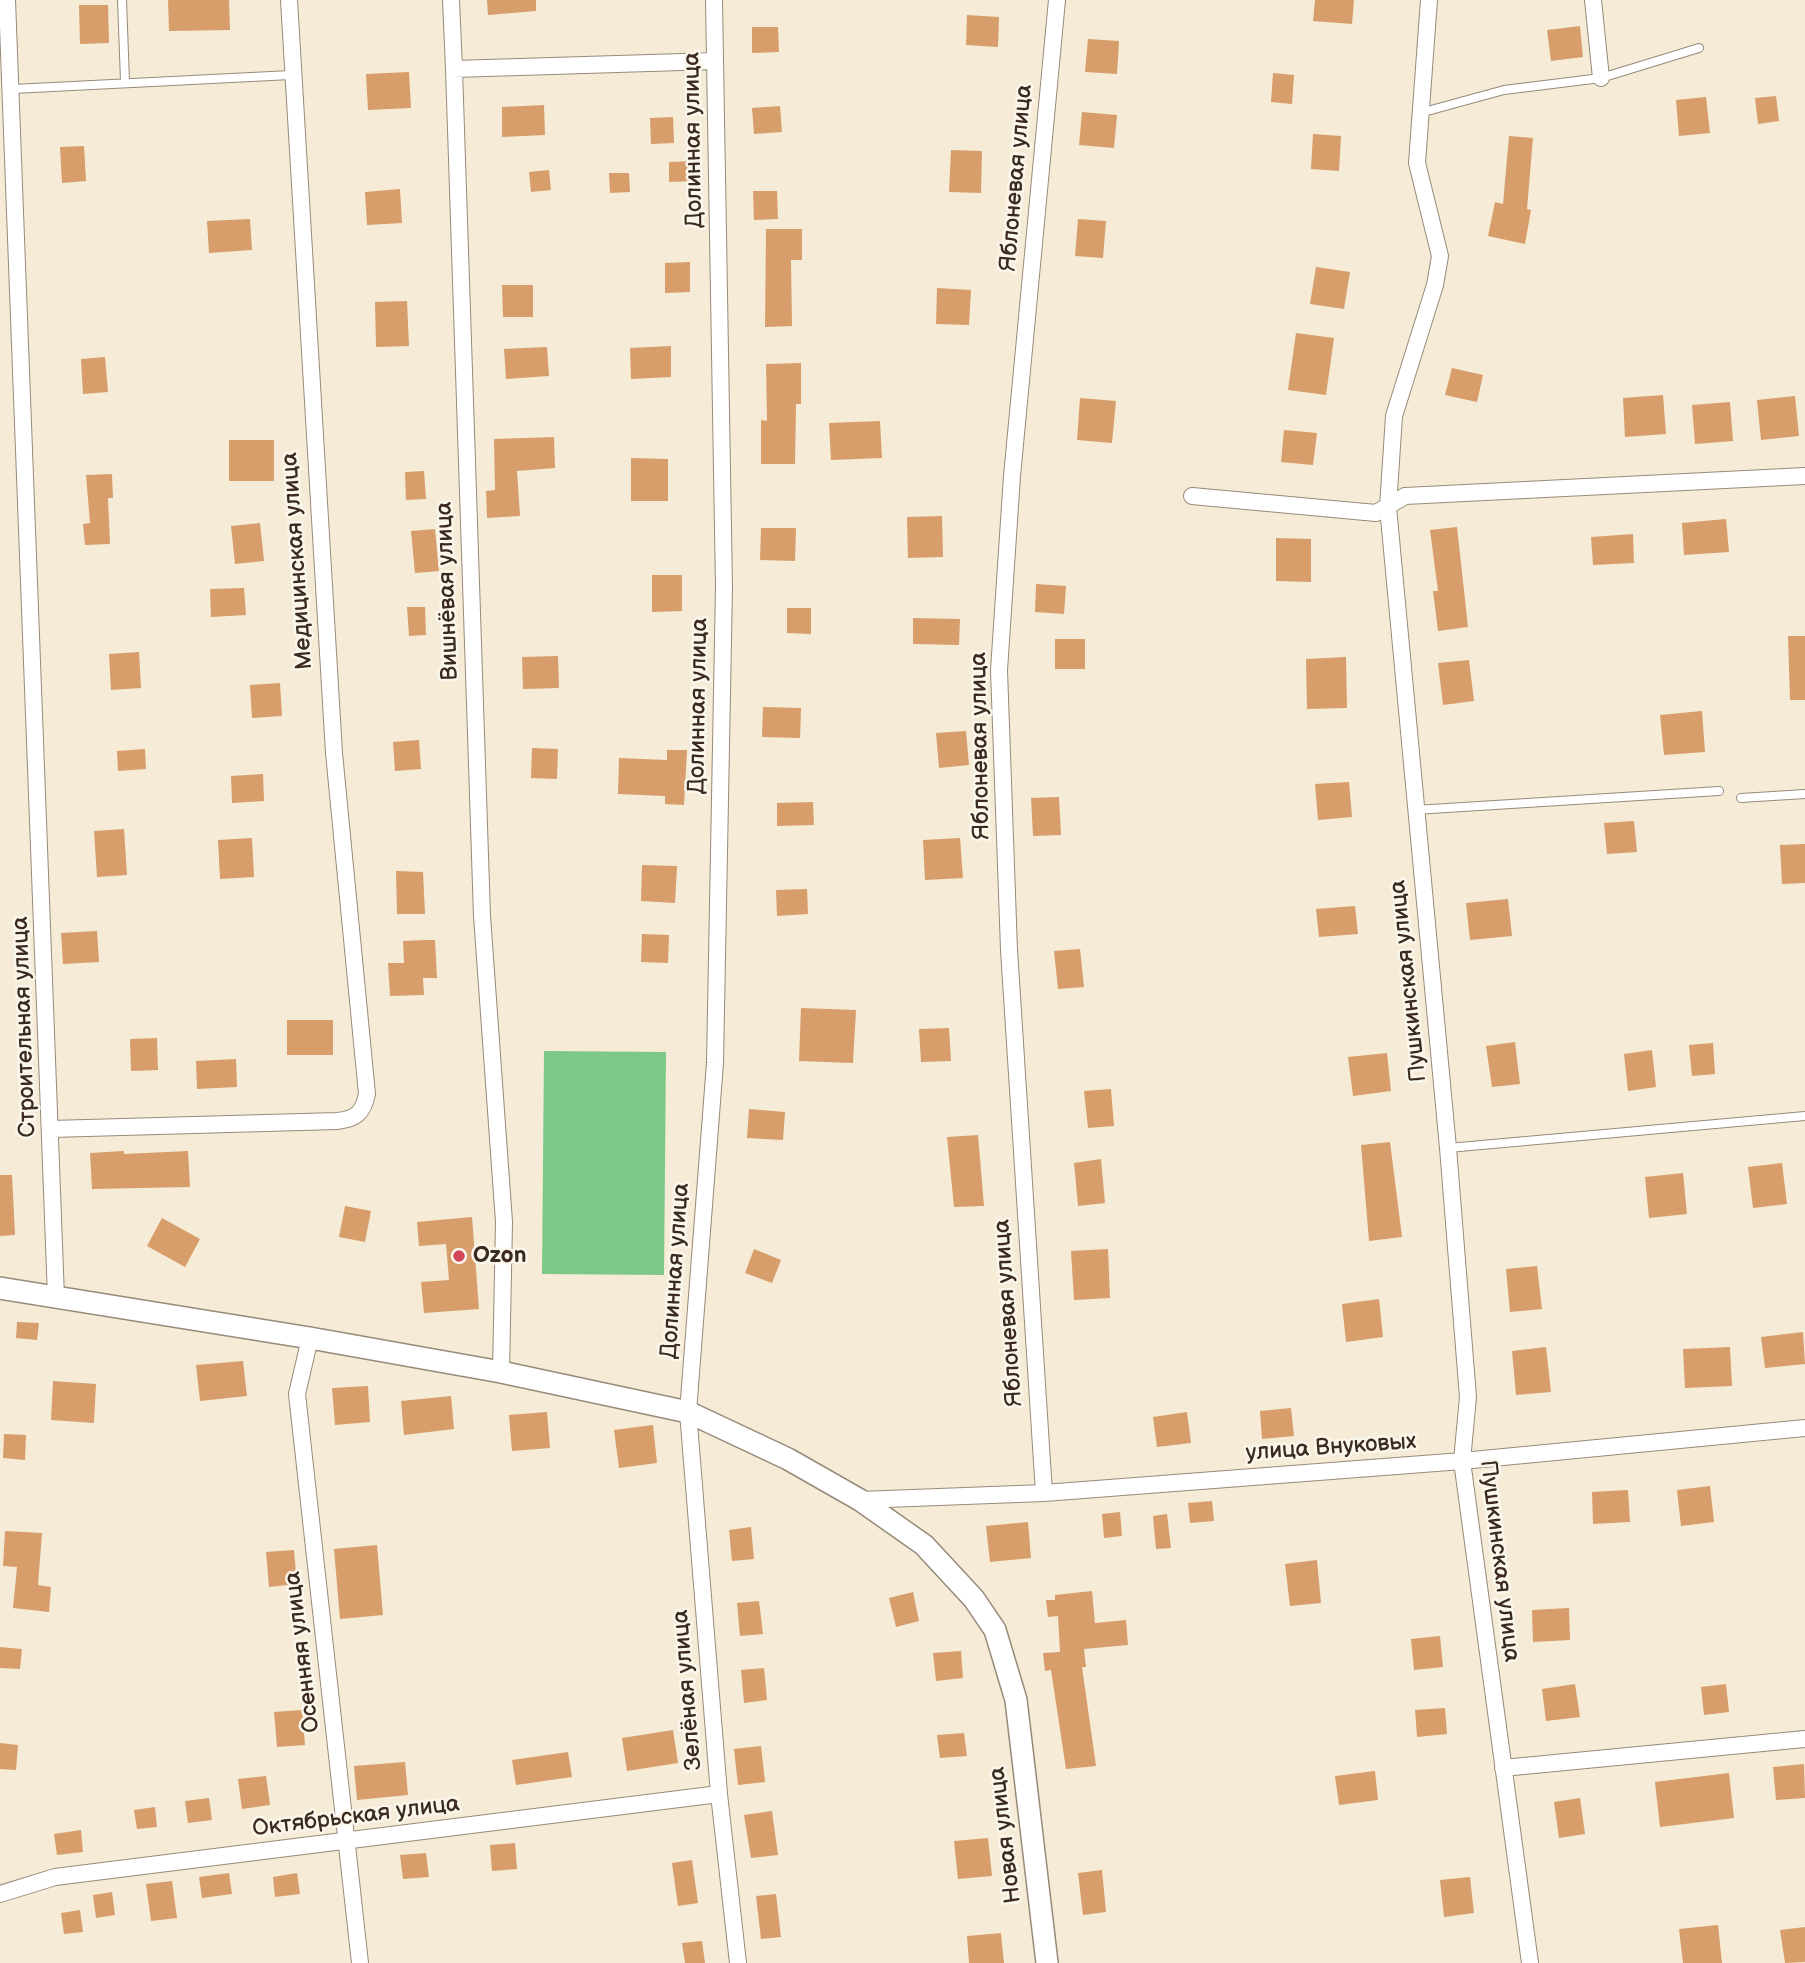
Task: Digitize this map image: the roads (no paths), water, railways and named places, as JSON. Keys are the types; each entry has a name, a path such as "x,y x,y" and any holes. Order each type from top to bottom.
{"street":[{"name":"Строительная улица","path":"7,0 4,31 13,89 56,1297"},
{"name":"Медицинская улица","path":"51,1129 337,1121 359,1115 365,1107 367,1094 334,753 291,75 289,0"},
{"name":"Вишнёвая улица","path":"451,0 482,916 504,1222 501,1373"},
{"name":"Долинная улица","path":"688,1412 716,1049 724,587 713,0"},
{"name":"Яблоневая улица","path":"1044,1493 1009,950 999,670 1012,476 1056,0"},
{"name":"Пушкинская улица","path":"1429,0 1417,163 1440,256 1435,285 1394,416 1388,507 1448,1148 1468,1397 1462,1461 1530,1963"},
{"path":"1593,0 1601,78"},
{"path":"454,69 715,61"},
{"path":"1192,496 1376,513 1405,496 1805,475"},
{"name":"Новая улица","path":"0,1288 310,1338 501,1373 688,1412 788,1459 860,1500 925,1545 974,1599 995,1630 1016,1700 1048,1963"},
{"name":"Осенняя улица","path":"310,1338 297,1394 360,1963"},
{"name":"Зелёная улица","path":"688,1412 719,1794 738,1963"},
{"name":"улица Внуковых","path":"860,1500 1044,1493 1462,1461 1805,1428"},
{"path":"1503,1768 1805,1739"},
{"name":"Октябрьская улица","path":"0,1894 55,1877 719,1794"}],"lane":[{"path":"122,0 125,81"},
{"path":"1420,113 1504,90 1601,78 1699,48"},
{"path":"13,89 125,81 291,75"},
{"path":"1415,810 1719,791"},
{"path":"1741,798 1805,794"},
{"path":"1448,1148 1805,1116"}],"place":[{"name":"Ozon","path":"459,1256"}]}
